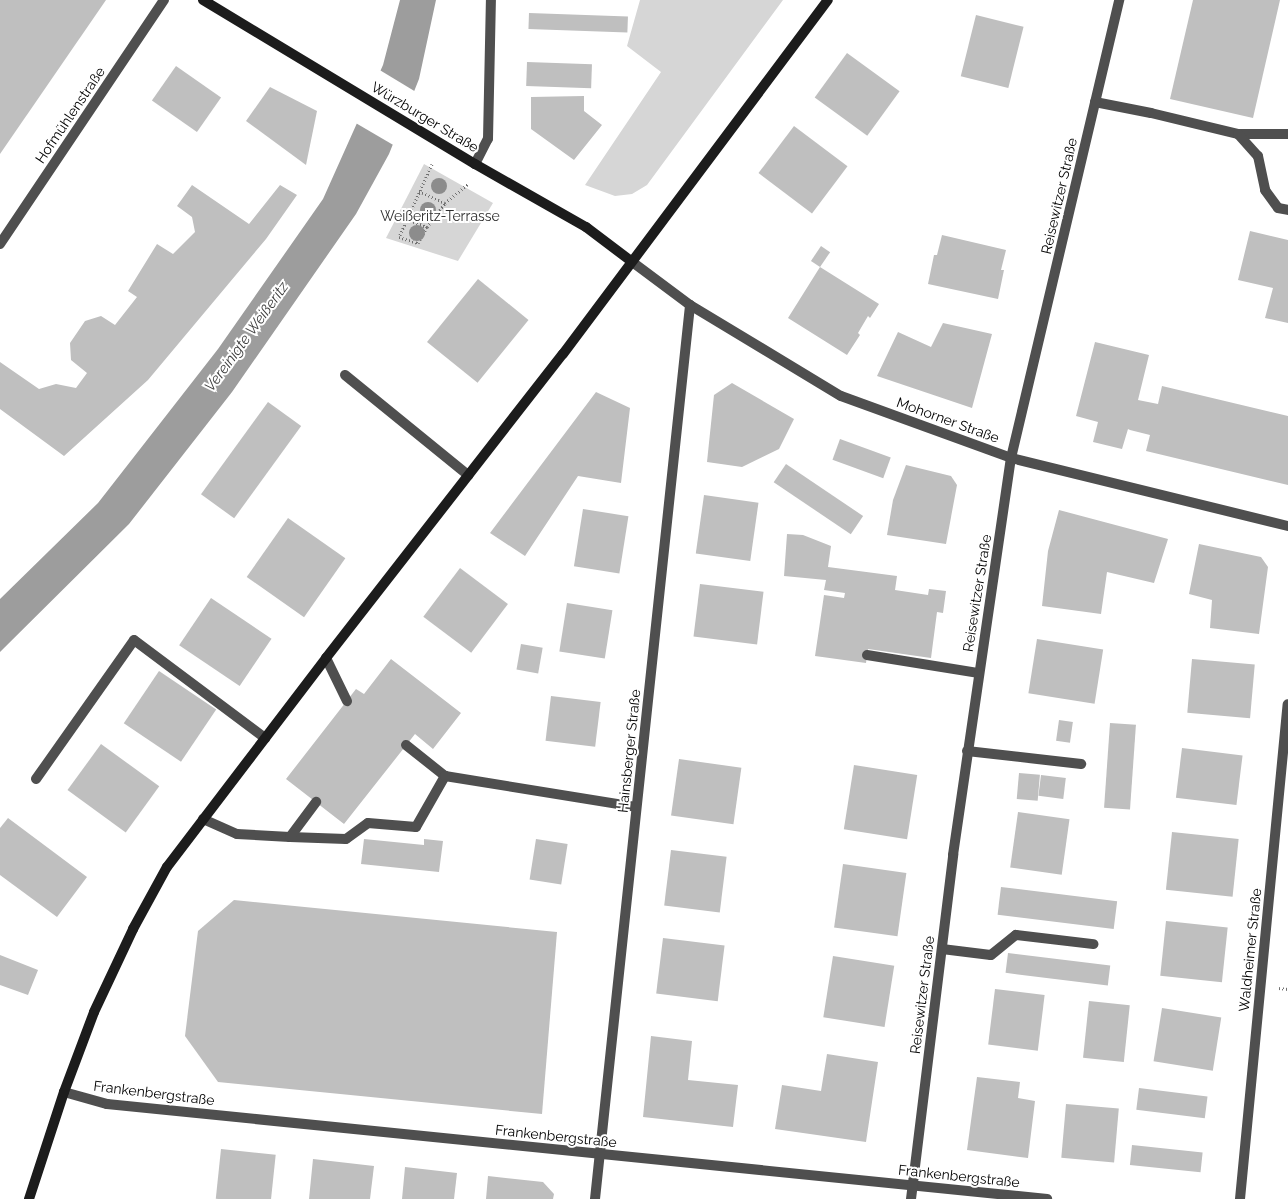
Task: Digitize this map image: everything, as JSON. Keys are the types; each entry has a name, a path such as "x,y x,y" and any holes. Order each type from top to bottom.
{"main road":[{"name":"Würzburger Straße","path":"202,0 475,164 586,227 631,262"},
{"path":"29,1199 64,1092 94,1012 132,929 168,867 326,658 631,262 828,0"}],"street":[{"name":"Hofmühlenstraße","path":"0,244 164,0"},
{"path":"475,164 488,139 491,0"},
{"name":"Reisewitzer Straße","path":"911,1199 978,674 1012,458 1119,0"},
{"path":"1095,102 1151,112 1238,134 1287,130"},
{"path":"1238,134 1258,156 1265,190 1278,208 1288,210"},
{"name":"Mohorner Straße","path":"631,262 690,305 842,396 1012,458 1288,526"},
{"name":"Hainsberger Straße","path":"595,1199 690,305"},
{"path":"345,375 468,475"},
{"path":"36,779 134,640 265,738"},
{"path":"867,655 978,674"},
{"path":"326,658 347,700"},
{"name":"Waldheimer Straße","path":"1240,1199 1288,704"},
{"path":"406,745 445,776 636,807"},
{"path":"968,751 1081,764"},
{"path":"203,819 237,834 290,837 346,839 368,823 416,827 445,776"},
{"path":"290,837 316,802"},
{"path":"942,949 991,955 1016,935 1093,944"},
{"name":"Frankenbergstraße","path":"64,1092 107,1104 1047,1199"}],"path":[{"path":"432,164 418,191 399,237 418,243 445,203 470,183"},
{"path":"418,191 445,203"},
{"path":"407,219 427,227"}],"green space":[{"path":"640,0 783,0 647,185 632,194 615,196 585,185 661,72 627,46"},
{"name":"Weißeritz-Terrasse","path":"424,164 493,203 458,261 386,238"}],"water":[{"name":"Vereinigte Weißeritz","path":"400,0 436,0 419,79 389,154 356,214 232,392 129,524 0,652 0,599 98,503 218,349 323,199 383,65"}],"pier":[{"path":"378,69 416,92 395,146 354,122"}],"building":[{"path":"0,0 106,0 0,154"},
{"path":"1193,0 1280,0 1253,118 1170,99"},
{"path":"529,13 628,16 627,32 528,29"},
{"path":"976,15 1024,27 1008,88 961,76"},
{"path":"847,53 900,91 867,136 815,97"},
{"path":"527,62 592,64 591,88 526,86"},
{"path":"176,66 221,98 197,132 152,100"},
{"path":"270,87 317,111 306,165 246,121"},
{"path":"584,96 584,111 602,125 574,160 531,129 531,97"},
{"path":"794,126 848,166 812,213 758,173"},
{"path":"192,185 249,224 280,185 297,195 266,239 148,380 64,456 0,409 0,362 39,389 56,384 76,388 87,373 71,360 70,343 85,321 101,316 115,325 137,297 128,291 157,244 173,254 195,232 192,217 177,206"},
{"path":"1250,231 1288,240 1288,323 1265,318 1273,288 1238,280"},
{"path":"942,235 1006,250 1001,270 1004,270 998,299 928,284 934,255 937,255"},
{"path":"821,246 830,252 820,267 811,261"},
{"path":"820,267 879,304 870,318 868,316 858,333 860,335 847,355 788,318"},
{"path":"478,279 529,320 478,383 427,342"},
{"path":"943,323 992,334 972,408 877,376 898,332 931,347"},
{"path":"1095,342 1149,355 1138,400 1158,404 1162,386 1288,416 1288,485 1146,451 1150,435 1128,429 1122,449 1093,442 1098,422 1076,416"},
{"path":"732,383 794,419 779,449 742,467 707,462 714,395"},
{"path":"596,392 630,408 621,483 578,476 525,556 490,533"},
{"path":"268,402 301,426 234,518 201,494"},
{"path":"840,439 891,457 883,478 832,460"},
{"path":"786,464 863,516 851,534 774,482"},
{"path":"906,465 951,476 957,485 946,544 887,535 893,500"},
{"path":"704,495 758,503 750,561 696,553"},
{"path":"583,509 628,516 619,573 574,566"},
{"path":"1059,510 1168,539 1154,583 1107,572 1101,614 1042,606 1048,551"},
{"path":"288,518 345,558 304,617 247,577"},
{"path":"787,534 803,535 831,546 828,567 897,576 895,590 928,595 929,589 946,591 943,613 937,612 931,658 868,649 866,663 815,656 824,595 844,598 845,593 824,590 826,580 784,576"},
{"path":"1199,544 1261,557 1268,567 1259,634 1210,628 1212,600 1189,594"},
{"path":"460,568 508,604 471,653 423,617"},
{"path":"700,584 764,592 757,644 694,637"},
{"path":"211,598 272,639 240,686 179,645"},
{"path":"567,603 612,610 605,659 559,651"},
{"path":"1037,639 1103,649 1095,704 1028,693"},
{"path":"521,644 543,648 538,673 516,670"},
{"path":"391,659 461,713 433,749 415,734 344,824 286,779 356,689 364,694"},
{"path":"1192,659 1255,664 1250,718 1187,713"},
{"path":"159,671 216,710 181,762 124,723"},
{"path":"551,696 601,702 595,747 546,741"},
{"path":"1059,720 1073,722 1070,743 1056,741"},
{"path":"1110,723 1136,725 1130,810 1104,808"},
{"path":"101,744 159,786 126,832 67,790"},
{"path":"1182,748 1243,755 1236,805 1176,798"},
{"path":"679,759 741,768 733,824 671,815"},
{"path":"854,765 917,775 907,839 844,829"},
{"path":"1019,773 1040,775 1038,801 1017,799"},
{"path":"1041,775 1066,778 1063,799 1038,796"},
{"path":"1018,812 1069,819 1062,875 1010,867"},
{"path":"8,818 87,877 57,917 0,875 0,828"},
{"path":"1172,832 1239,839 1233,897 1166,890"},
{"path":"364,839 424,845 424,839 443,841 439,872 361,864"},
{"path":"536,839 568,844 561,885 530,879"},
{"path":"671,850 727,857 720,912 664,906"},
{"path":"843,864 906,873 897,936 834,927"},
{"path":"1001,887 1117,901 1114,929 998,915"},
{"path":"234,900 557,932 542,1114 218,1082 185,1036 198,931"},
{"path":"1166,921 1228,927 1222,982 1160,976"},
{"path":"663,938 725,946 718,1001 656,994"},
{"path":"1008,953 1110,966 1108,985 1006,973"},
{"path":"0,955 38,970 28,995 0,985"},
{"path":"833,956 894,966 885,1027 823,1017"},
{"path":"995,989 1045,995 1038,1051 988,1045"},
{"path":"1089,1001 1130,1005 1124,1062 1083,1058"},
{"path":"1162,1008 1221,1017 1213,1071 1154,1061"},
{"path":"651,1036 692,1041 688,1080 738,1085 733,1127 643,1117"},
{"path":"827,1054 878,1062 866,1142 775,1129 782,1085 821,1091"},
{"path":"977,1077 1020,1082 1018,1098 1035,1101 1028,1158 967,1150"},
{"path":"1139,1088 1207,1096 1205,1118 1136,1110"},
{"path":"1066,1104 1119,1109 1114,1162 1061,1158"},
{"path":"1132,1145 1203,1152 1201,1172 1130,1165"},
{"path":"221,1149 276,1155 271,1199 216,1199"},
{"path":"313,1159 374,1166 370,1199 309,1199"},
{"path":"405,1167 457,1173 454,1199 402,1199"},
{"path":"488,1176 543,1182 554,1194 553,1199 486,1199"}]}
